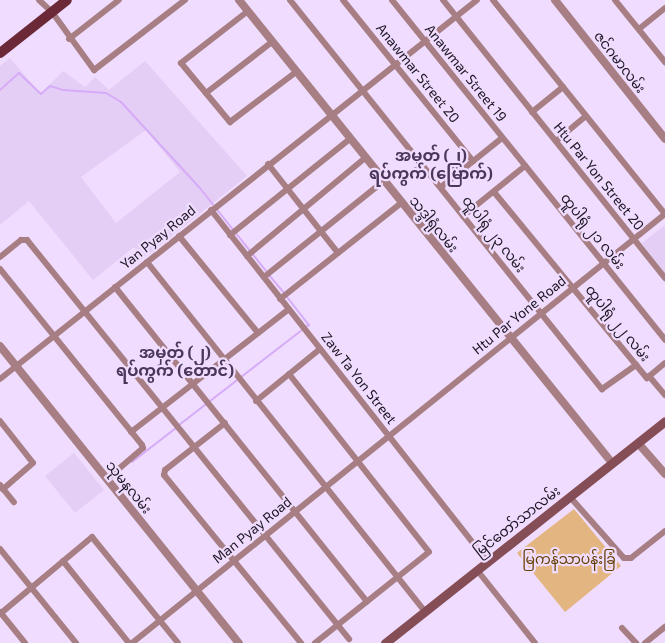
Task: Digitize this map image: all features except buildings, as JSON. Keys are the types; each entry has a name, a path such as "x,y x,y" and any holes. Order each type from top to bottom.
{"main road":[{"path":"0,53 67,0"},
{"name":"မြင်တော်သာလမ်း","path":"385,643 665,421"}],"street":[{"path":"39,0 52,12 94,70 185,0"},
{"path":"70,39 119,0"},
{"name":"သဒ္ဒါရုံလမ်း","path":"239,0 510,339 612,463"},
{"name":"ထူပါရုံ ၂၃ လမ်း","path":"290,0 603,390 636,365"},
{"name":"Anawmar Street 20","path":"343,0 473,161"},
{"name":"Anawmar Street 19","path":"392,0 502,138"},
{"name":"Htu Par Yon Street 20","path":"443,0 665,278"},
{"name":"Yan Pyay Road","path":"0,379 268,164 477,0"},
{"path":"493,0 665,214"},
{"name":"ဇင်ဂမာလမ်း","path":"555,0 665,139"},
{"path":"616,0 664,59"},
{"path":"639,29 665,8"},
{"path":"248,12 181,62 230,122 296,72"},
{"path":"206,93 272,42"},
{"path":"532,112 563,87"},
{"path":"556,141 586,116"},
{"path":"441,187 502,138"},
{"name":"ထူပါရုံ ၂၁ လမ်း","path":"502,138 665,340"},
{"path":"230,234 350,139"},
{"path":"247,256 365,158"},
{"path":"268,164 338,253"},
{"path":"463,216 525,166"},
{"path":"264,277 384,181"},
{"name":"ထူပါရုံ ၂၂ လမ်း","path":"494,192 636,365 665,395"},
{"path":"280,299 401,203"},
{"name":"Zaw Ta Yon Street","path":"211,210 488,562"},
{"name":"Htu Par Yone Road","path":"389,436 665,214"},
{"path":"178,236 258,333"},
{"path":"0,257 24,239 164,408 349,639"},
{"path":"147,262 324,488 425,611"},
{"path":"0,269 143,447 107,479"},
{"path":"115,287 367,601"},
{"path":"131,432 289,309"},
{"name":"သုမနလမ်း","path":"0,346 239,643"},
{"path":"256,400 320,350"},
{"path":"648,377 665,363"},
{"path":"289,374 429,552 315,643"},
{"path":"0,421 33,463 2,487 14,502"},
{"path":"225,423 164,473 301,643"},
{"name":"Man Pyay Road","path":"130,643 389,436"},
{"path":"638,442 665,474"},
{"path":"570,497 624,558 631,558 665,531"},
{"path":"25,643 0,613 92,537 178,643"},
{"path":"0,548 76,643"},
{"path":"63,561 130,643"},
{"path":"477,570 536,643"},
{"path":"645,643 665,627"},
{"path":"622,628 636,643"}],"shaded area":[{"path":"10,58 41,94 63,71 85,87 95,77 109,90 145,61 247,176 144,258 134,247 93,280 29,201 0,225 0,66","holes":["146,130 180,172 116,223 81,177"]},
{"path":"665,225 665,273 642,243"},
{"path":"74,453 104,490 75,513 45,476"}],"green space":[{"name":"မြကန်သာပန်းခြံ","path":"574,509 621,566 565,612 517,553"}],"waterway":[{"path":"0,90 19,73 41,94 50,86 63,90 106,93 121,102 199,187 266,271"},
{"path":"269,275 284,293"},
{"path":"287,297 309,325 306,327"},
{"path":"179,425 302,330"},
{"path":"132,462 176,428"}],"district":[{"name":"အမှတ် (၂) ရပ်ကွက် (မြောက်)","path":"431,164"},
{"name":"အမှတ် (၂) ရပ်ကွက် (တောင်)","path":"175,361"}]}
